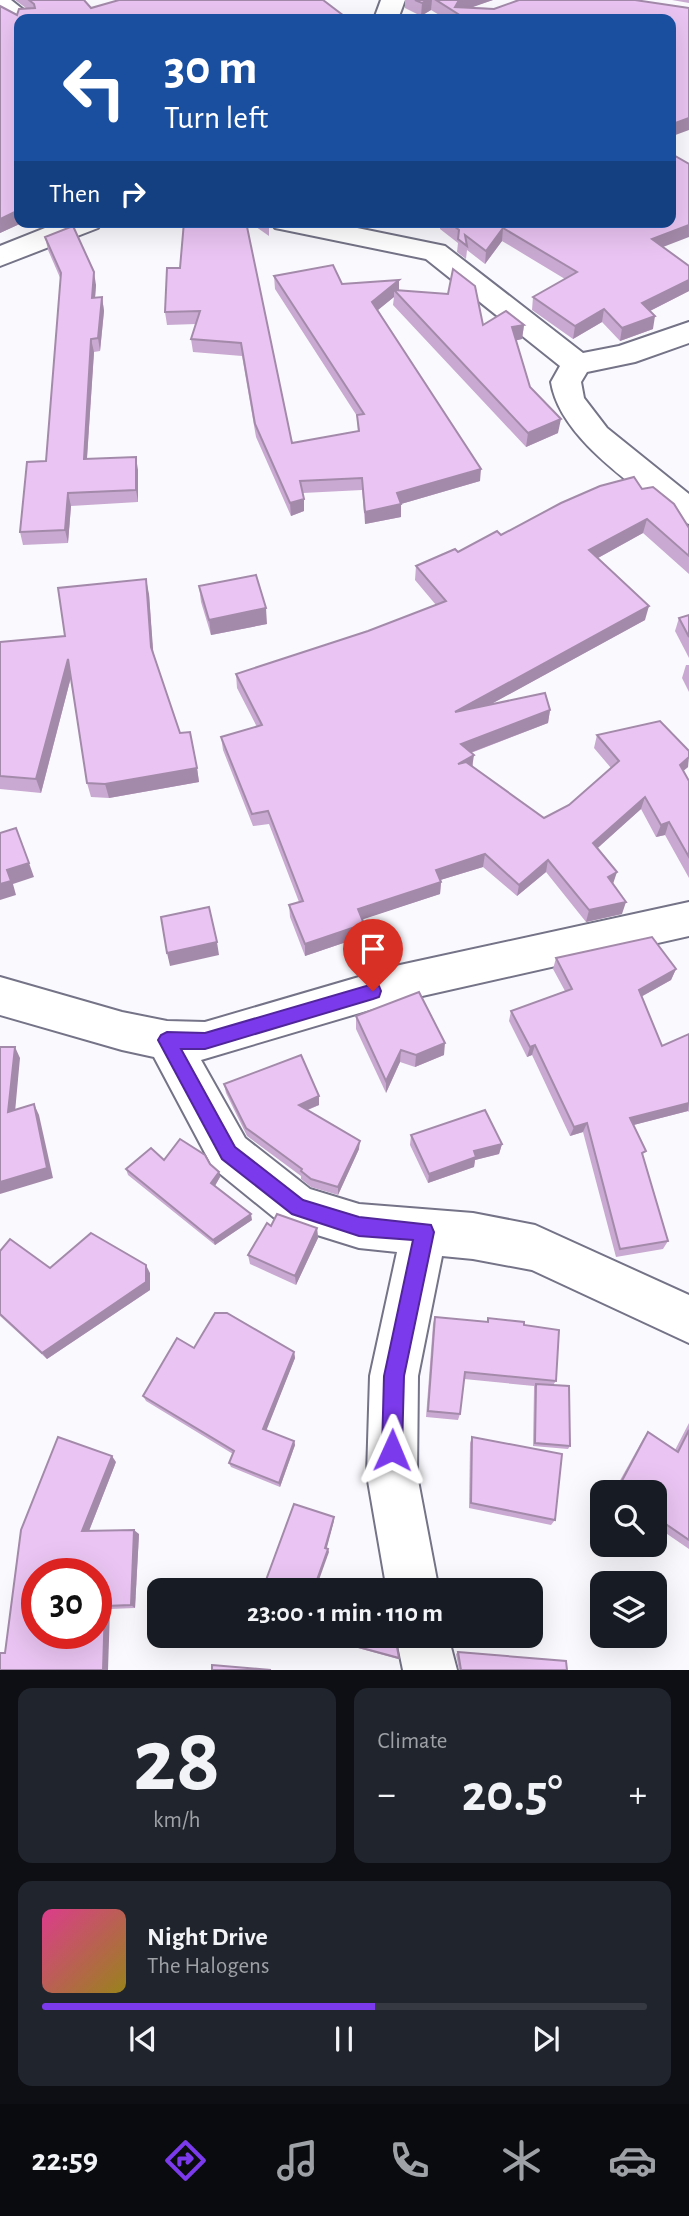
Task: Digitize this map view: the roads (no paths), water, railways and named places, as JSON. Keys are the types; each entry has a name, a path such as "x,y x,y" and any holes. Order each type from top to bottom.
{"street":[{"path":"0,3 16,14"},
{"path":"0,257 70,228"},
{"path":"315,228 435,252 577,364"},
{"path":"689,332 624,355 577,364 566,382 569,400 596,436 689,512"},
{"path":"0,996 122,1031 167,1040 205,1041 400,984 689,919"},
{"path":"167,1040 229,1153 298,1208 359,1226 474,1236 535,1248 689,1319"},
{"path":"411,1578 392,1475 394,1376 424,1232"},
{"path":"425,1648 430,1670"}]}
